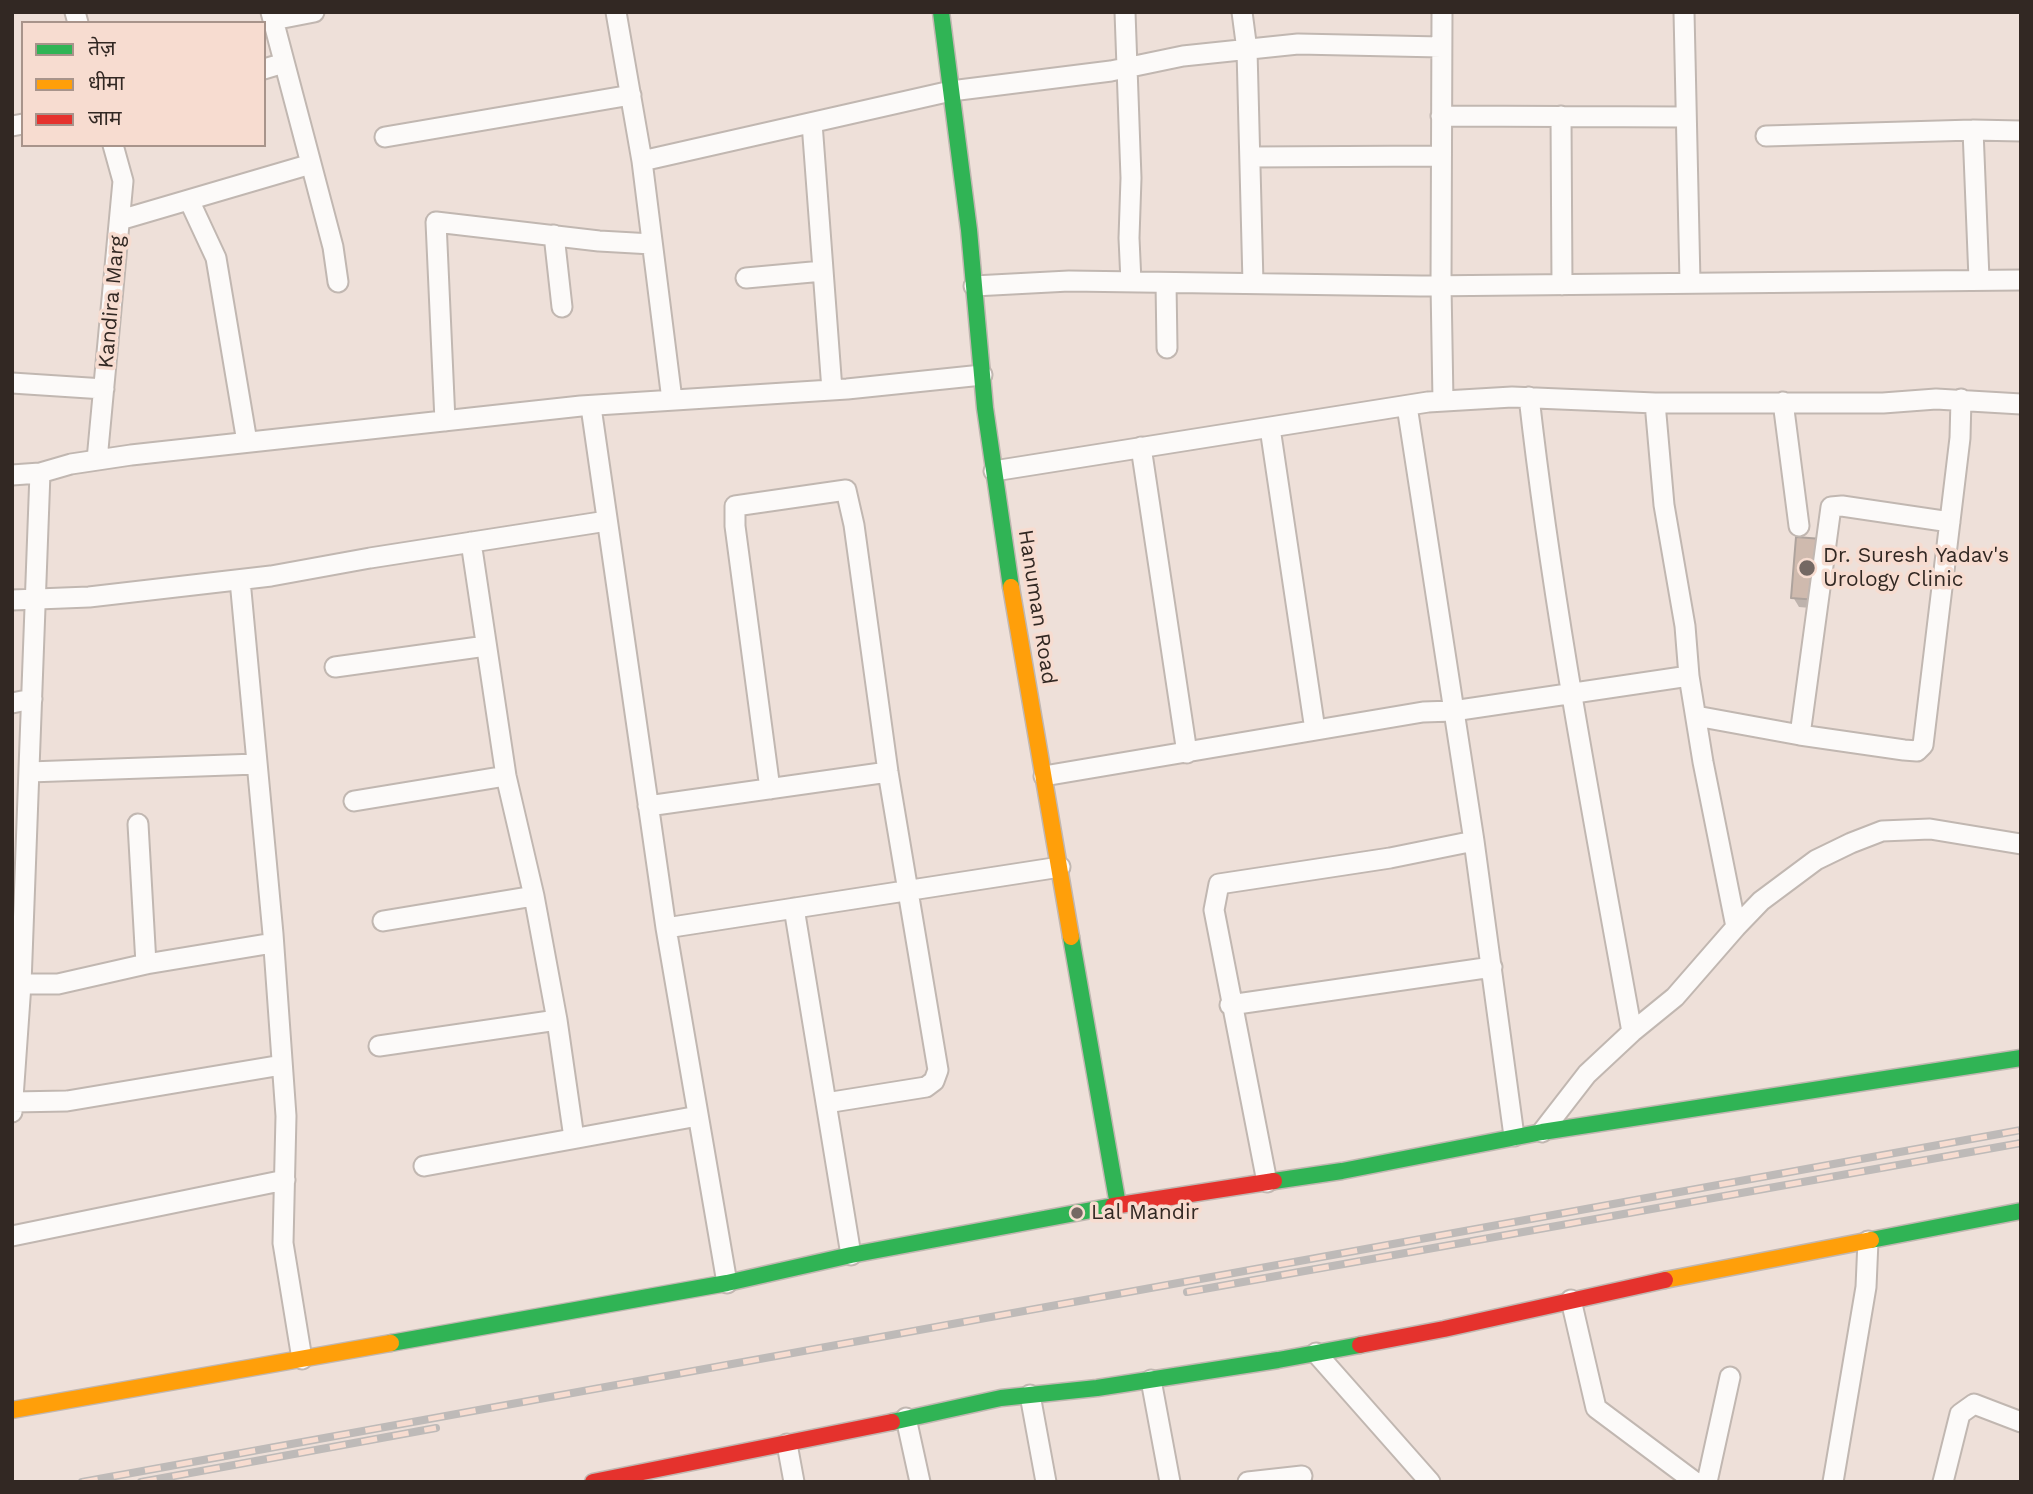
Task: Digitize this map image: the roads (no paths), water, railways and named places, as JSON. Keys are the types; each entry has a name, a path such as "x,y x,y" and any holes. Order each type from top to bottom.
{"street":[{"path":"314,12 272,16 333,247 338,282"},
{"path":"616,12 642,161 672,400"},
{"name":"Hanuman Road","path":"941,12 982,375 1009,578 1118,1205"},
{"path":"1125,12 1132,178 1129,238 1131,282"},
{"path":"1242,12 1247,50 1253,283"},
{"path":"1442,12 1441,285 1444,401"},
{"path":"1684,12 1690,282"},
{"path":"642,161 951,91 1127,67 1182,56 1298,44 1441,47"},
{"path":"266,68 284,63"},
{"path":"385,137 631,96"},
{"path":"1441,116 1685,117"},
{"path":"1561,117 1562,285"},
{"path":"812,123 832,390"},
{"path":"1973,130 1979,279"},
{"path":"1766,136 2021,131"},
{"name":"Kandira Marg","path":"97,460 123,181 114,147"},
{"path":"1250,156 1441,156"},
{"path":"120,220 311,164"},
{"path":"189,200 216,258 247,442"},
{"path":"445,421 436,222 599,241 652,244"},
{"path":"554,234 562,307"},
{"path":"746,278 823,271"},
{"path":"974,286 1069,281 1562,285 2021,280"},
{"path":"1166,283 1167,348"},
{"path":"12,475 40,473 97,460 581,406 832,390 982,375"},
{"path":"12,383 104,389"},
{"path":"1529,397 1539,489 1571,692 1632,1032"},
{"path":"994,471 1444,401 1529,397 1654,403 1883,403 1961,399 2021,404"},
{"path":"1696,716 1904,750 1917,751 1923,745 1960,438 1961,399"},
{"path":"1783,402 1798,526"},
{"path":"1654,403 1664,505 1685,626 1689,676 1736,927"},
{"path":"1407,406 1474,841 1514,1136"},
{"path":"591,407 648,806 727,1283"},
{"path":"1270,428 1315,730"},
{"path":"1141,447 1187,753"},
{"path":"12,1112 15,1039 22,984 18,901 20,796 29,772 40,473"},
{"path":"770,789 735,526 735,506 846,490 854,525 888,772 938,1070 934,1082 926,1087 826,1103"},
{"path":"1800,735 1831,506 1950,522"},
{"path":"12,600 89,597 240,580 607,521"},
{"path":"471,542 506,776 534,896 557,1020 573,1138"},
{"path":"240,580 286,1116 284,1243 302,1359"},
{"path":"335,667 486,646"},
{"path":"1044,776 1423,712 1453,712 1689,676"},
{"path":"12,702 32,699"},
{"path":"29,772 257,764"},
{"path":"648,806 888,772"},
{"path":"354,801 506,776"},
{"path":"138,824 146,964"},
{"path":"1542,1132 1587,1074 1675,997 1761,901 1816,860 1882,831 1930,829 2021,844"},
{"path":"1267,1182 1230,1004 1214,910 1219,884 1390,858 1474,841"},
{"path":"667,928 1060,867"},
{"path":"383,921 534,896"},
{"path":"794,908 851,1255"},
{"path":"22,984 58,984 146,964 273,943"},
{"path":"1230,1004 1492,967"},
{"path":"379,1046 557,1020"},
{"path":"12,1410 727,1283 851,1255 1118,1205 1342,1171 1514,1136 2021,1058"},
{"path":"13,1102 68,1101 282,1065"},
{"path":"424,1166 698,1116"},
{"path":"12,1236 285,1180"},
{"path":"593,1482 667,1475 787,1444 1001,1398 1151,1380 1444,1329 1571,1300 2021,1211"},
{"path":"1833,1482 1866,1287 1868,1241"},
{"path":"1571,1300 1596,1408 1695,1482"},
{"path":"1316,1353 1425,1480"},
{"path":"1707,1482 1730,1377"},
{"path":"1151,1380 1170,1482"},
{"path":"1030,1395 1046,1482"},
{"path":"1943,1482 1960,1414 1974,1404 2021,1422"},
{"path":"906,1418 920,1482"},
{"path":"787,1444 794,1482"},
{"path":"1248,1482 1303,1476"}],"railway":[{"path":"82,1482 2021,1130"},
{"path":"1187,1292 2021,1143"},
{"path":"141,1482 436,1428"}],"place":[{"name":"Dr. Suresh Yadav's Urology Clinic","path":"1807,568"},
{"name":"Lal Mandir","path":"1077,1213"}]}
